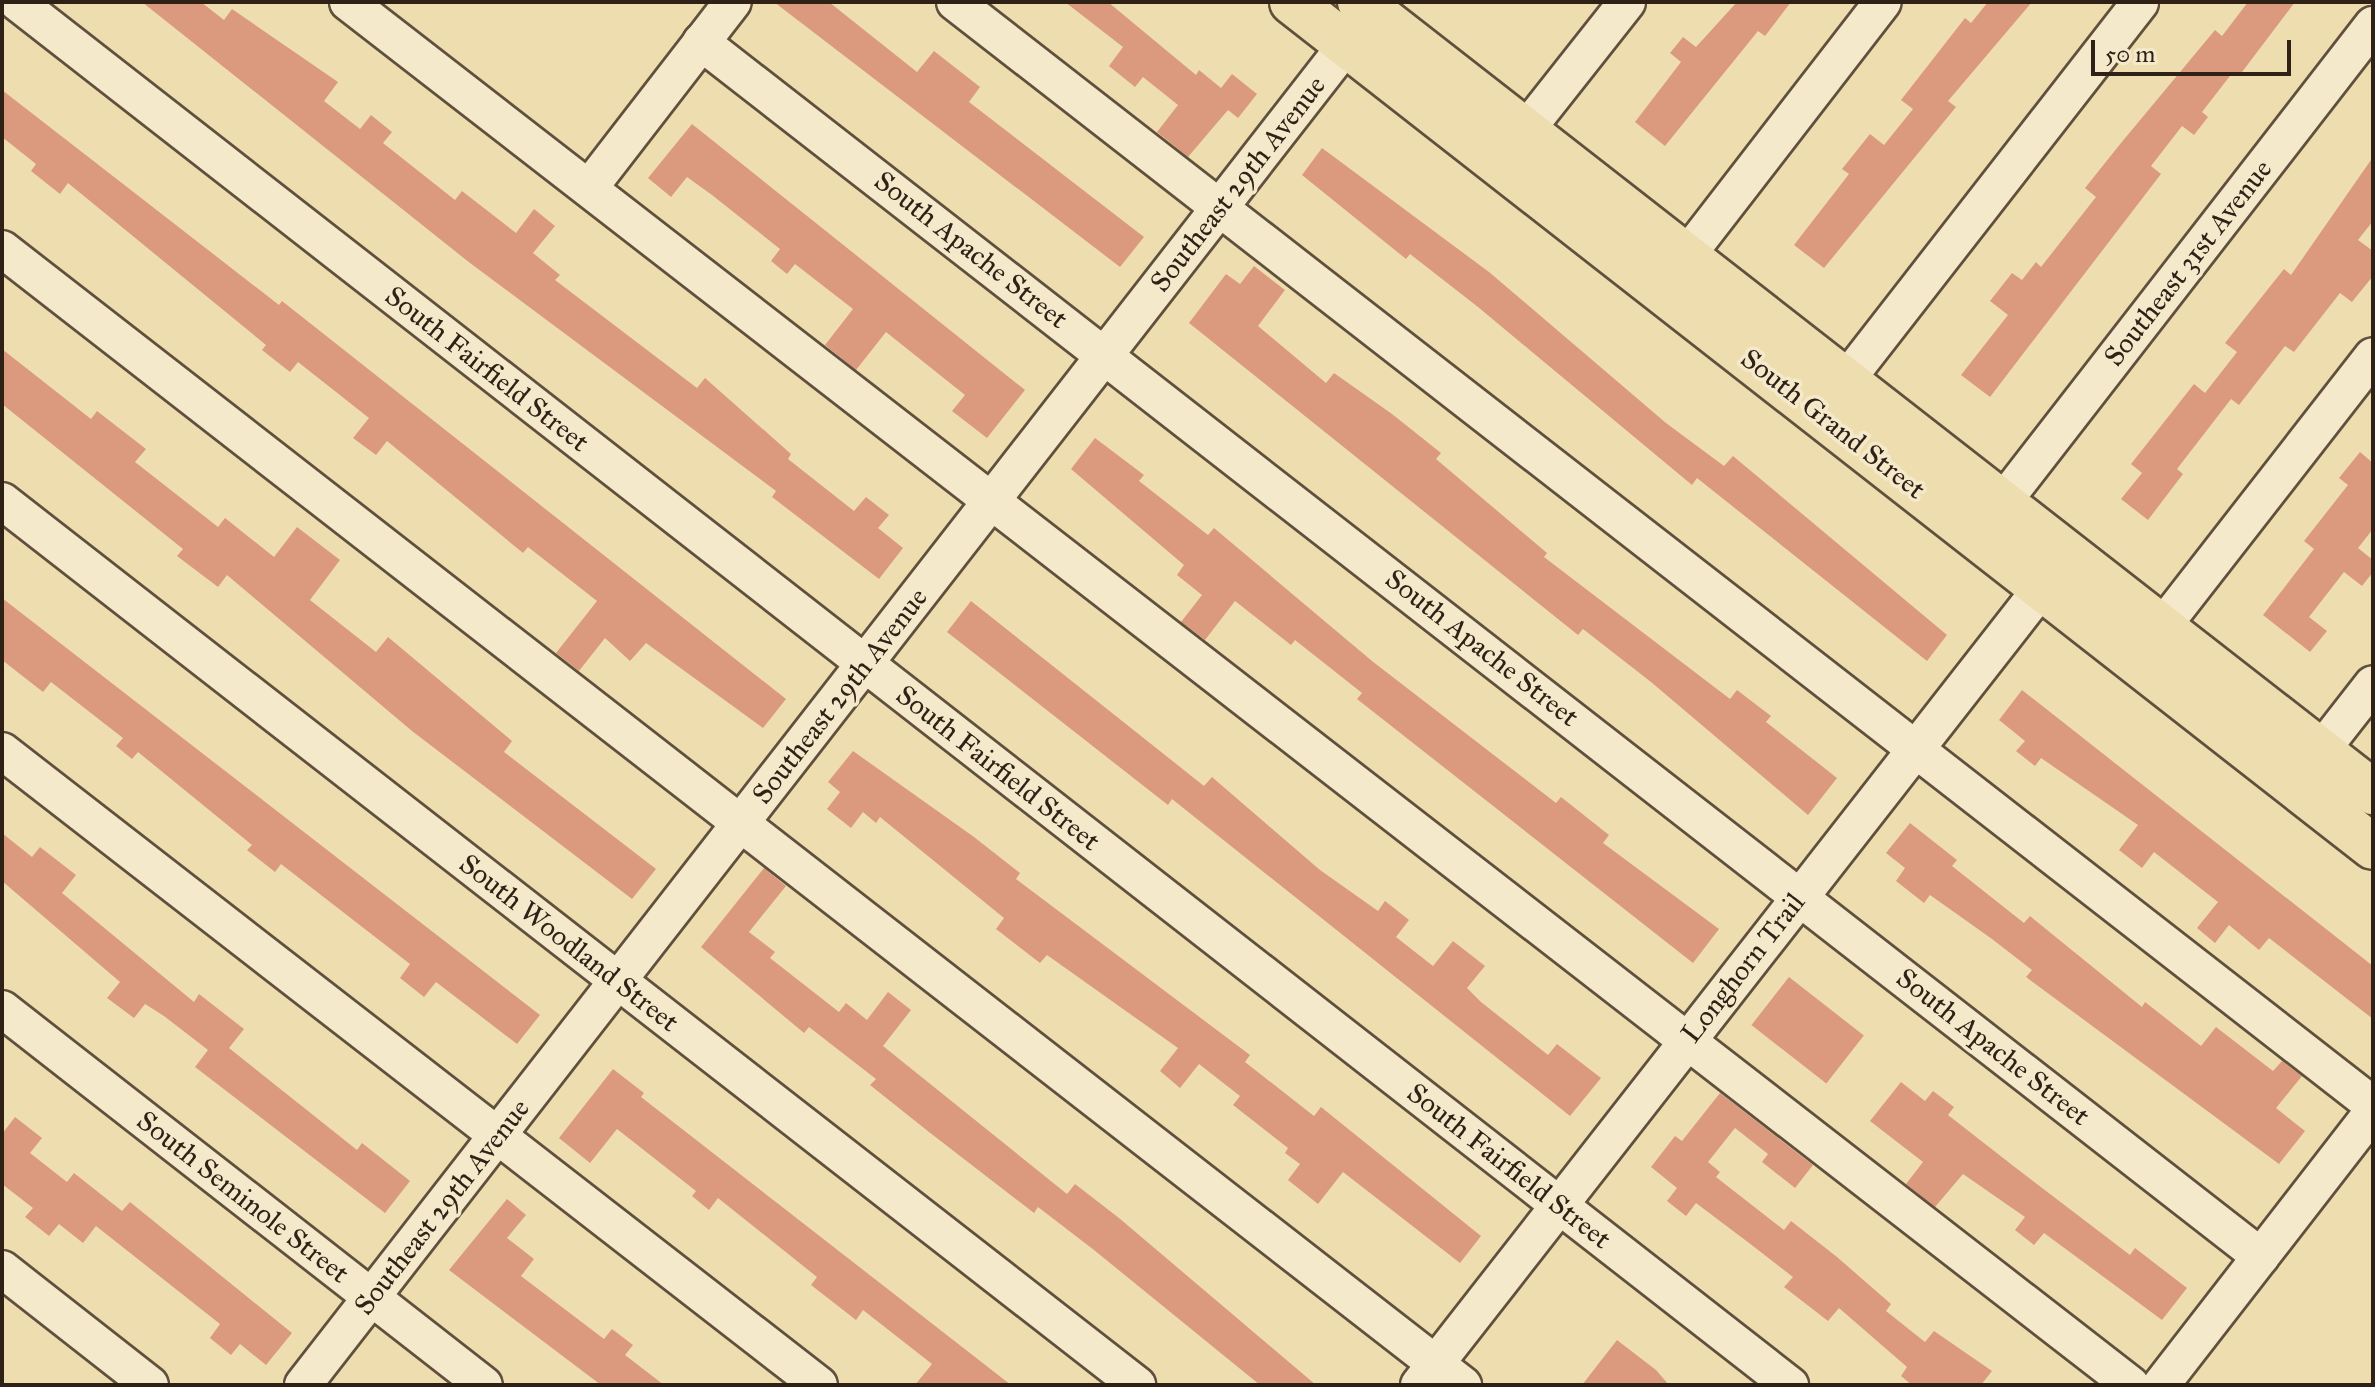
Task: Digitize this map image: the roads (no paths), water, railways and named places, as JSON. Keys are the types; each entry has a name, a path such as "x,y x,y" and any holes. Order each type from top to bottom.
{"main road":[{"name":"South Grand Street","path":"1292,2 1361,14 1526,130 1688,254 2162,627 2307,768 2373,847"},
{"name":"South Grand Street","path":"1361,14 1660,290 2042,587 2307,768 2373,792"}],"street":[{"name":"South Fairfield Street","path":"17,2 1790,1385"},
{"path":"348,2 2131,1385"},
{"path":"589,188 733,2"},
{"path":"955,2 1218,210 2373,1105"},
{"path":"1526,130 1627,2"},
{"path":"1660,290 1883,2"},
{"path":"1847,379 2140,2"},
{"name":"Southeast 29th Avenue","path":"303,1385 1218,210 1361,14"},
{"name":"Southeast 31st Avenue","path":"1977,536 2373,25"},
{"name":"South Apache Street","path":"701,42 1106,354 2261,1257"},
{"path":"2,249 1439,1378"},
{"path":"2162,627 2373,356"},
{"name":"South Woodland Street","path":"2,501 1137,1385"},
{"name":"Longhorn Trail","path":"1439,1378 1559,1205 2069,553"},
{"path":"2307,768 2373,684"},
{"path":"2,751 819,1385"},
{"name":"South Seminole Street","path":"2,1009 484,1385"},
{"path":"2161,1385 2373,1112"},
{"path":"2,1269 150,1385"}]}
